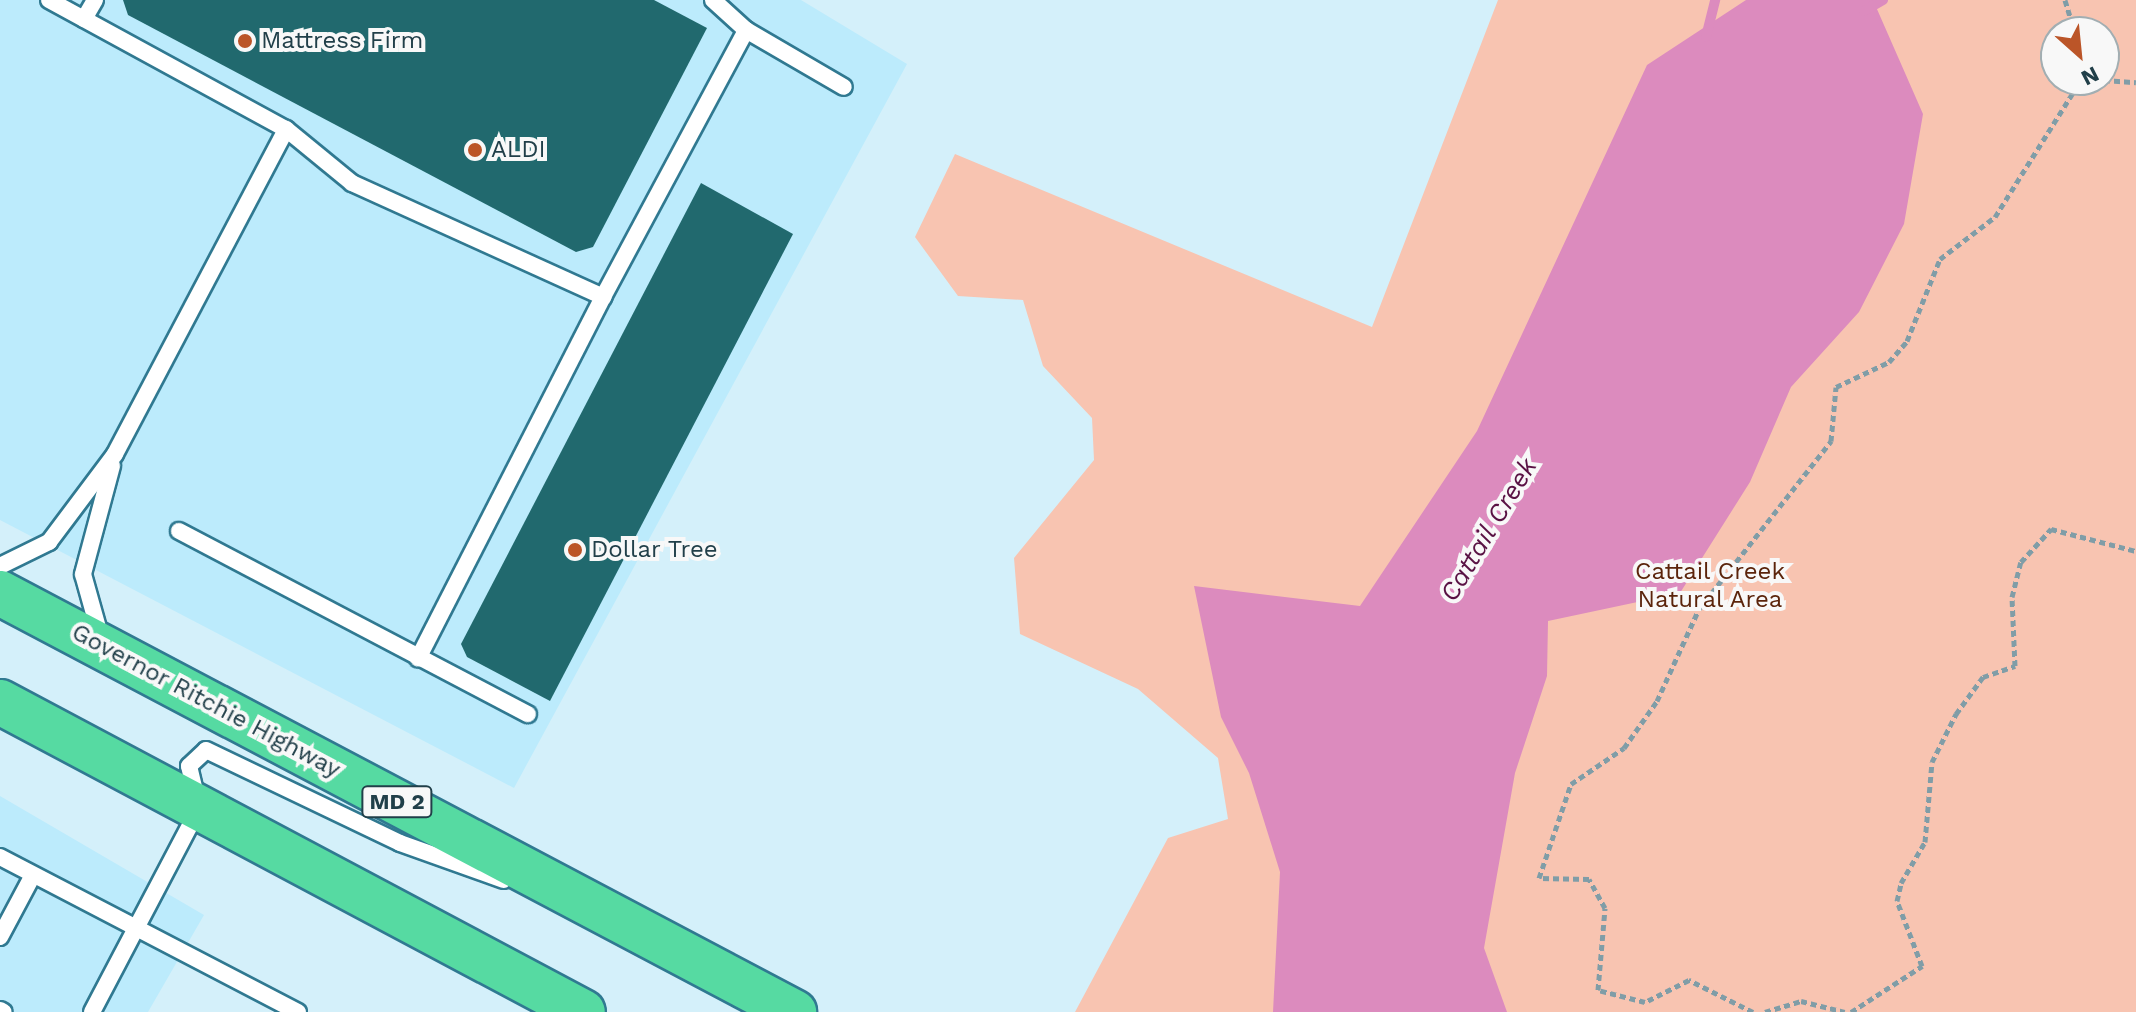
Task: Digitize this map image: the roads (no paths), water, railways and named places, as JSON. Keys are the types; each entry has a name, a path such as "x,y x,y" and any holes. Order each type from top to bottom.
{"highway":[{"name":"Governor Ritchie Highway","path":"0,593 794,1012"},
{"path":"0,702 583,1012"}],"lane":[{"path":"49,0 286,129 352,183 603,297"},
{"path":"84,19 95,0"},
{"path":"713,0 746,30 844,87"},
{"path":"418,658 603,297 746,30"},
{"path":"0,566 49,542 115,454 286,129"},
{"path":"113,653 89,614 83,574 115,454"},
{"path":"179,531 528,714"},
{"path":"92,1012 138,931 199,808 189,766 211,750 400,843 626,923"},
{"path":"0,857 298,1012"},
{"path":"0,937 33,875"}],"water":[{"path":"1746,0 1873,0 1923,114 1904,224 1859,312 1791,387 1750,482 1680,593 1548,621 1547,676 1515,773 1484,948 1507,1012 1273,1012 1280,872 1249,773 1221,717 1194,586 1360,606 1477,431 1647,65"}],"waterway":[{"name":"Cattail Creek","path":"1706,37 1715,0"},
{"name":"Cattail Creek","path":"1864,11 1883,0"}],"place":[{"name":"Mattress Firm","path":"245,41"},
{"name":"ALDI","path":"475,150"},
{"name":"Dollar Tree","path":"575,550"}],"park label":[{"name":"Cattail Creek Natural Area","path":"1710,586"}]}
